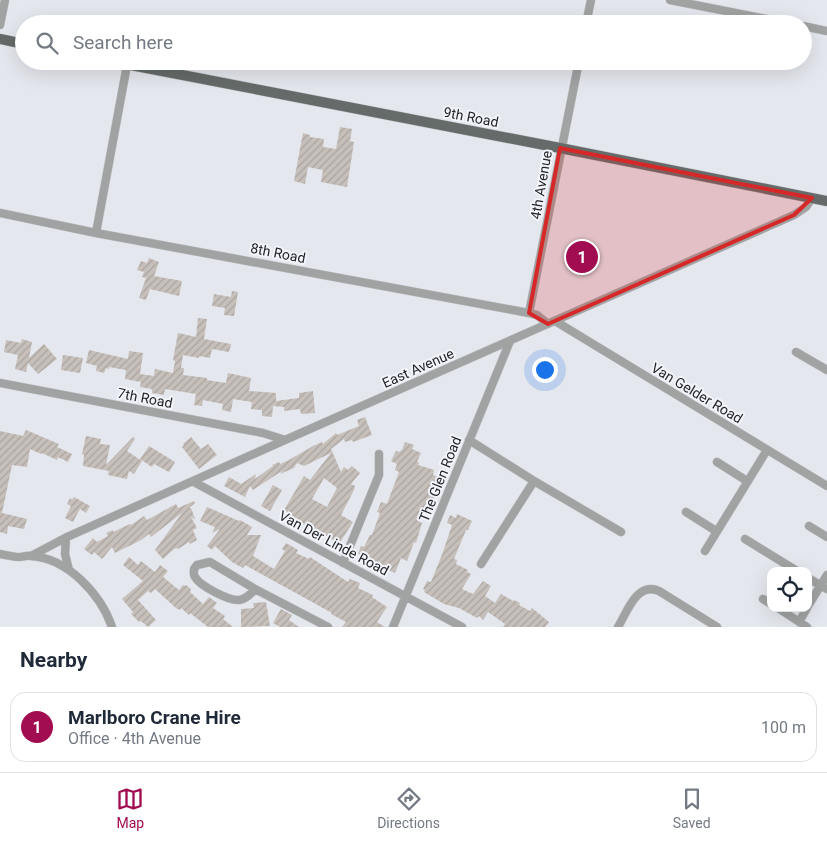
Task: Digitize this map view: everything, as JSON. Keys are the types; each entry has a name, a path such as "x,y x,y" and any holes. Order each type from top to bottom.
{"main road":[{"path":"0,39 15,42"},
{"name":"9th Road","path":"153,70 827,201"}],"street":[{"path":"0,25 5,0"},
{"path":"588,15 591,0"},
{"path":"670,0 746,15"},
{"path":"812,28 827,31"},
{"path":"96,232 126,70"},
{"name":"4th Avenue","path":"529,313 553,195 560,148 577,70"},
{"name":"East Avenue","path":"31,556 66,538 794,215 806,207 812,198"},
{"name":"8th Road","path":"0,213 529,313 552,322"},
{"name":"Van Gelder Road","path":"552,322 827,486"},
{"name":"The Glen Road","path":"393,627 510,341"},
{"path":"796,352 827,370"},
{"name":"7th Road","path":"0,383 263,433 286,440"},
{"path":"469,440 621,532"},
{"path":"705,551 767,450"},
{"path":"343,563 378,474 379,454"},
{"path":"717,462 748,481"},
{"path":"481,564 534,481"},
{"name":"Van Der Linde Road","path":"194,482 462,627"},
{"path":"686,512 716,531"},
{"path":"809,526 827,537"},
{"path":"66,538 65,554 69,570"},
{"path":"745,539 790,567"},
{"path":"0,554 19,557 31,556 60,565 69,570 103,605 112,627"},
{"path":"255,589 244,598 238,600 229,599 199,581 195,577 194,569 203,562 210,562 255,589 328,627"},
{"path":"812,602 824,587 827,575"},
{"path":"812,580 824,587"},
{"path":"618,627 637,595 644,588 659,591 717,627"},
{"path":"763,599 767,602"},
{"path":"784,612 807,627"},
{"path":"799,622 805,612"}],"highlighted area":[{"path":"560,148 812,198 794,215 548,324 529,313"}],"building":[{"path":"340,127 352,129 350,141 354,142 347,187 321,182 323,170 308,167 305,184 294,181 303,133 310,135 310,137 324,139 323,147 336,149"},
{"path":"149,258 159,262 154,276 182,281 179,296 150,289 146,300 139,298 146,278 142,277 144,272 137,270 141,261 147,263"},
{"path":"232,291 238,292 234,316 224,315 225,308 212,306 214,294 231,297"},
{"path":"198,318 207,319 204,339 231,344 229,352 212,349 210,358 183,355 181,368 184,368 183,375 226,383 228,373 251,378 249,391 276,393 276,401 299,398 299,393 313,391 315,413 301,414 300,409 284,411 284,407 273,406 272,417 262,416 262,410 251,409 252,402 233,399 231,412 222,410 223,404 203,400 202,406 194,405 196,394 165,389 164,395 152,393 152,389 140,387 141,382 125,379 126,370 109,367 109,369 106,368 104,373 96,371 97,366 86,363 89,350 128,359 129,351 143,353 140,374 154,376 155,369 173,373 175,361 173,360 178,333 196,337"},
{"path":"22,339 32,342 29,358 44,344 57,359 38,374 28,363 26,372 15,369 18,355 4,352 6,340 21,343"},
{"path":"63,355 83,358 80,373 61,370"},
{"path":"365,417 372,435 353,442 352,440 345,442 344,439 331,449 341,472 344,467 348,470 352,466 360,473 351,484 355,486 354,490 341,515 353,522 339,544 320,532 318,534 311,531 312,528 296,520 294,523 288,520 291,514 284,510 304,476 310,480 331,453 304,466 297,463 294,468 280,474 282,471 253,490 250,486 245,497 224,486 229,477 241,484 256,474 255,479 272,465 289,460 322,442 323,444 336,433 337,435 359,426 357,420","holes":["324,478 337,488 327,507 312,499"]},
{"path":"26,430 59,444 57,447 72,454 68,462 58,457 57,460 30,449 27,467 12,465 2,513 27,519 24,529 8,526 7,534 0,532 0,431 23,436"},
{"path":"86,436 101,439 100,444 110,445 106,465 133,437 135,439 127,451 142,461 134,474 129,471 127,479 108,475 109,471 83,466 84,455 82,454"},
{"path":"191,437 201,449 208,444 217,455 199,469 182,447"},
{"path":"405,442 414,445 412,449 421,453 417,462 419,462 418,465 434,470 433,475 441,478 433,503 427,501 420,518 422,518 420,522 422,523 416,543 414,542 407,561 401,558 395,573 374,564 373,566 366,563 368,560 358,554 361,546 364,547 370,535 372,535 380,513 377,512 381,502 387,504 399,472 395,470 397,464 391,461 396,451 400,452 402,450"},
{"path":"149,446 175,462 169,472 154,464 152,467 140,459"},
{"path":"273,485 282,490 270,511 261,506"},
{"path":"74,497 90,506 86,513 80,509 73,522 65,518 71,506 67,504 70,498 72,500"},
{"path":"194,501 195,503 189,508 191,508 195,519 191,517 197,528 193,530 197,540 174,549 163,559 155,550 182,513 151,537 149,534 115,553 112,547 102,559 94,552 92,555 84,549 93,538 97,542 108,536 106,533 131,525 144,516 147,520 176,504 178,508"},
{"path":"207,507 240,520 252,527 247,535 261,535 253,556 274,569 285,551 282,549 286,543 298,550 296,553 309,559 310,557 348,582 350,579 360,583 358,588 373,595 372,597 387,607 377,622 385,627 342,627 346,622 332,613 245,565 243,568 232,562 215,546 212,550 207,546 220,529 212,533 215,527 200,521"},
{"path":"457,514 472,521 468,530 466,530 454,559 457,560 456,564 468,570 467,572 471,574 462,589 473,594 483,581 491,586 485,596 495,603 501,594 520,603 519,605 530,611 532,608 549,622 545,627 503,627 505,624 488,612 483,620 479,616 477,618 459,608 444,604 424,592 425,590 423,589 427,581 431,582 443,552 452,525 447,523 450,515 456,518"},
{"path":"129,557 138,565 141,561 155,572 160,565 168,571 163,577 179,590 183,585 186,585 191,589 190,592 203,604 209,597 217,603 213,608 225,616 223,619 233,627 208,627 190,613 189,615 181,608 180,610 176,608 155,589 151,593 148,591 138,600 156,620 148,627 141,621 139,622 131,614 133,612 122,599 143,581 123,565"},
{"path":"266,602 270,626 241,627 241,609 254,608 253,603"},
{"path":"281,609 292,615 289,620 299,627 280,627 273,623"}],"place":[{"name":"Marlboro Crane Hire","path":"582,257"}]}
